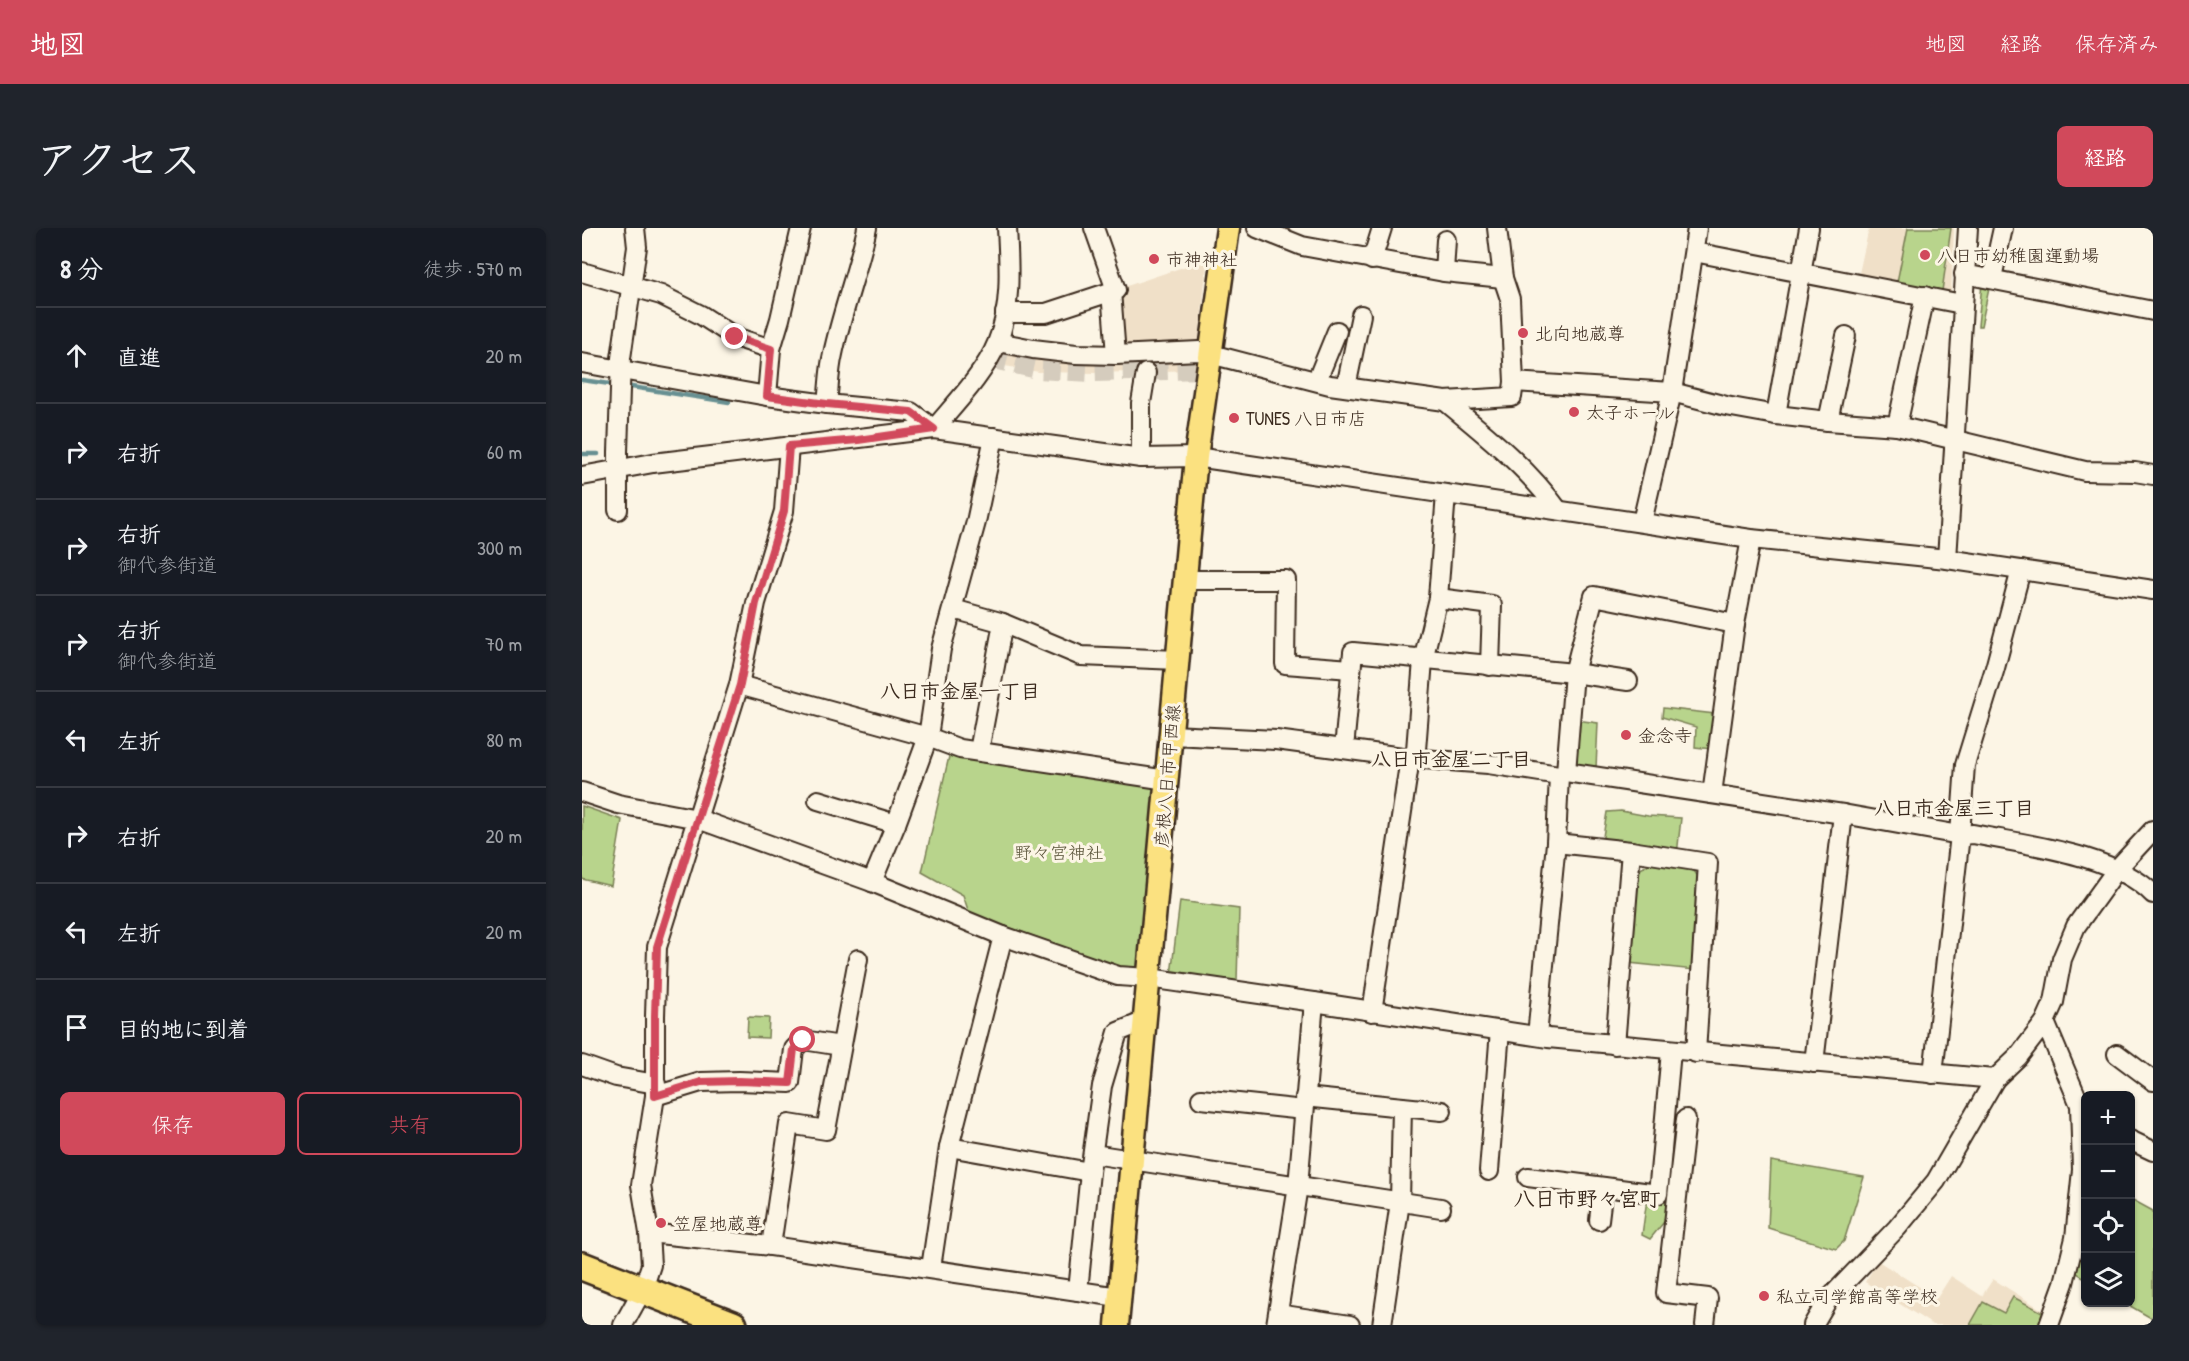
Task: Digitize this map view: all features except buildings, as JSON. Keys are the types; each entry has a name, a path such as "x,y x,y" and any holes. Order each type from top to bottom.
{"highway":[{"path":"582,1266 733,1325"}],"main road":[{"name":"彦根八日市甲西線","path":"1117,1325 1196,457 1228,228"}],"street":[{"path":"618,510 620,370 638,248 635,228"},
{"path":"767,396 771,349 801,228"},
{"path":"827,404 832,356 845,304 861,258 867,228"},
{"path":"934,429 989,359 998,342 1005,313 1008,284 1007,228"},
{"path":"1005,313 1046,313 1116,290 1094,228"},
{"path":"1257,228 1302,246 1444,272 1503,278"},
{"path":"1372,260 1382,228"},
{"path":"998,342 1065,353 1116,355 1194,351 1330,385 1445,401 1512,397 1514,382 1510,299 1503,278 1497,228"},
{"path":"1642,522 1672,392 1697,228"},
{"path":"1776,415 1809,228"},
{"path":"1947,559 1968,228"},
{"path":"1992,278 2003,228"},
{"path":"1444,272 1446,240"},
{"path":"1694,252 1962,304"},
{"path":"582,272 661,295 701,315 735,337 771,349"},
{"path":"1964,274 2153,311"},
{"path":"1112,291 1116,355"},
{"path":"1897,426 1925,296"},
{"path":"1346,387 1361,315"},
{"path":"1317,380 1337,331"},
{"path":"1828,422 1846,336"},
{"path":"582,363 767,396 911,412 934,429"},
{"path":"1141,458 1141,403 1146,373"},
{"path":"1514,382 1672,392 1726,406 1776,415 1828,422 1897,426 2085,471 2135,472 2153,476"},
{"path":"1445,401 1498,445 1558,510"},
{"path":"582,476 617,468 934,429 1141,458 1196,457 1751,538 1947,559 2153,590"},
{"path":"872,882 928,737 941,649 976,522 994,437"},
{"path":"624,1325 643,1289 651,1265 649,1233 641,1185 655,1090 657,947 740,685 756,603 784,511 789,446"},
{"path":"1372,1012 1410,758 1416,750 1423,660 1438,598 1446,494"},
{"path":"1712,794 1735,624 1751,538"},
{"path":"1933,1074 1960,835 1965,765 1995,668 2021,570"},
{"path":"1185,580 1286,580 1286,664 1351,669"},
{"path":"1538,1036 1562,773 1574,673 1594,596 1735,624"},
{"path":"1438,598 1492,605 1490,666"},
{"path":"953,609 1003,623 1081,656 1178,660"},
{"path":"979,751 1003,623"},
{"path":"1344,749 1353,652 1574,673 1628,681"},
{"path":"740,685 928,737 960,749 1167,780"},
{"path":"1171,735 1276,740 1410,758 1562,773 1843,814 1960,835 1973,834 2064,853 2117,869 2141,882 2153,894"},
{"path":"582,792 618,804 698,819 872,882 1003,936 1118,976 1149,978 1538,1036 1671,1051 1995,1079"},
{"path":"818,800 896,824"},
{"path":"1814,1063 1843,814"},
{"path":"1813,1325 1827,1301 1897,1228 1936,1181 1995,1079 2019,1056 2046,1022 2054,1002 2062,959 2076,926 2117,869 2153,831"},
{"path":"1556,843 1631,851 1708,863 1696,1053"},
{"path":"1615,1045 1631,851"},
{"path":"931,1268 949,1147 1003,936"},
{"path":"771,1246 789,1124 826,1130 858,959"},
{"path":"1314,1002 1298,1186 1277,1319 1350,1325"},
{"path":"1078,1292 1091,1163 1102,1086 1118,1032 1145,1021"},
{"path":"2046,1022 2080,1106 2082,1170 2074,1238 2064,1283 2049,1325"},
{"path":"1489,1171 1500,1030"},
{"path":"582,1065 655,1090 701,1082 790,1083 794,1049 803,1040 841,1046"},
{"path":"1528,1177 1658,1194 1671,1051"},
{"path":"2117,1054 2153,1081"},
{"path":"1201,1099 1402,1107 1442,1111"},
{"path":"1382,1325 1400,1202 1402,1107"},
{"path":"1686,1119 1666,1293 1708,1298 1706,1325"},
{"path":"2135,1142 2153,1151"},
{"path":"949,1147 1091,1163 1132,1159 1441,1208"},
{"path":"1599,1220 1604,1187"},
{"path":"649,1233 771,1246 931,1268 1119,1298"}],"shaded area":[{"path":"998,228 1015,228 1018,308 1007,339 1108,348 1121,288 1192,264 1207,263 1196,370 1039,372 994,364 955,421 940,412 982,355 997,320 1002,299"},
{"path":"1869,228 1954,228 1951,297 1858,278"},
{"path":"1878,1261 1937,1298 1951,1276 1982,1296 1993,1279 2052,1316 2046,1325 1933,1325 1865,1282"}],"green space":[{"name":"八日市幼稚園運動場","path":"1908,228 1951,228 1942,291 1897,282"},
{"path":"1982,283 1990,284 1981,326 1978,326"},
{"path":"1663,708 1715,714 1712,749 1695,747 1696,727 1662,717"},
{"path":"1576,720 1598,723 1596,768 1573,764"},
{"name":"野々宮神社","path":"951,748 1156,778 1145,891 1141,975 969,913 963,895 922,872"},
{"path":"582,806 622,820 611,886 582,879"},
{"path":"1621,811 1648,816 1681,818 1677,855 1602,843 1607,812"},
{"path":"1652,862 1692,868 1699,878 1695,970 1629,963 1639,870"},
{"path":"1180,901 1239,909 1237,981 1171,975"},
{"path":"748,1017 769,1018 768,1038 747,1037"},
{"path":"1771,1161 1864,1177 1844,1241 1836,1249 1768,1228"},
{"path":"1647,1199 1675,1203 1673,1211 1650,1239 1642,1235"},
{"path":"2135,1201 2153,1211 2153,1315 2151,1318 2132,1307 2135,1307"},
{"path":"2081,1210 2081,1276 2072,1270"},
{"path":"2013,1297 2046,1314 2040,1325 1970,1325 1983,1302 2004,1313"}],"waterway":[{"path":"582,380 617,385"},
{"path":"625,386 729,402"},
{"path":"582,454 598,454"}],"tunnel":[{"path":"989,359 1038,370 1093,373 1209,370"}],"place":[{"name":"八日市幼稚園運動場","path":"1925,255"},
{"name":"市神神社","path":"1154,259"},
{"name":"北向地蔵尊","path":"1523,333"},
{"name":"太子ホール","path":"1574,412"},
{"name":"TUNES 八日市店","path":"1234,418"},
{"name":"金念寺","path":"1626,735"},
{"name":"笠屋地蔵尊","path":"661,1223"},
{"name":"私立司学館高等学校","path":"1764,1296"}],"district":[{"name":"八日市金屋一丁目","path":"960,690"},
{"name":"八日市金屋二丁目","path":"1451,758"},
{"name":"八日市金屋三丁目","path":"1954,807"},
{"name":"八日市野々宮町","path":"1587,1198"}],"route":[{"path":"735,337 771,349 767,396 911,412 934,429 858,440 789,446 784,511 756,603 740,685 657,947 655,1096 701,1082 790,1083 794,1049 803,1040"}]}
